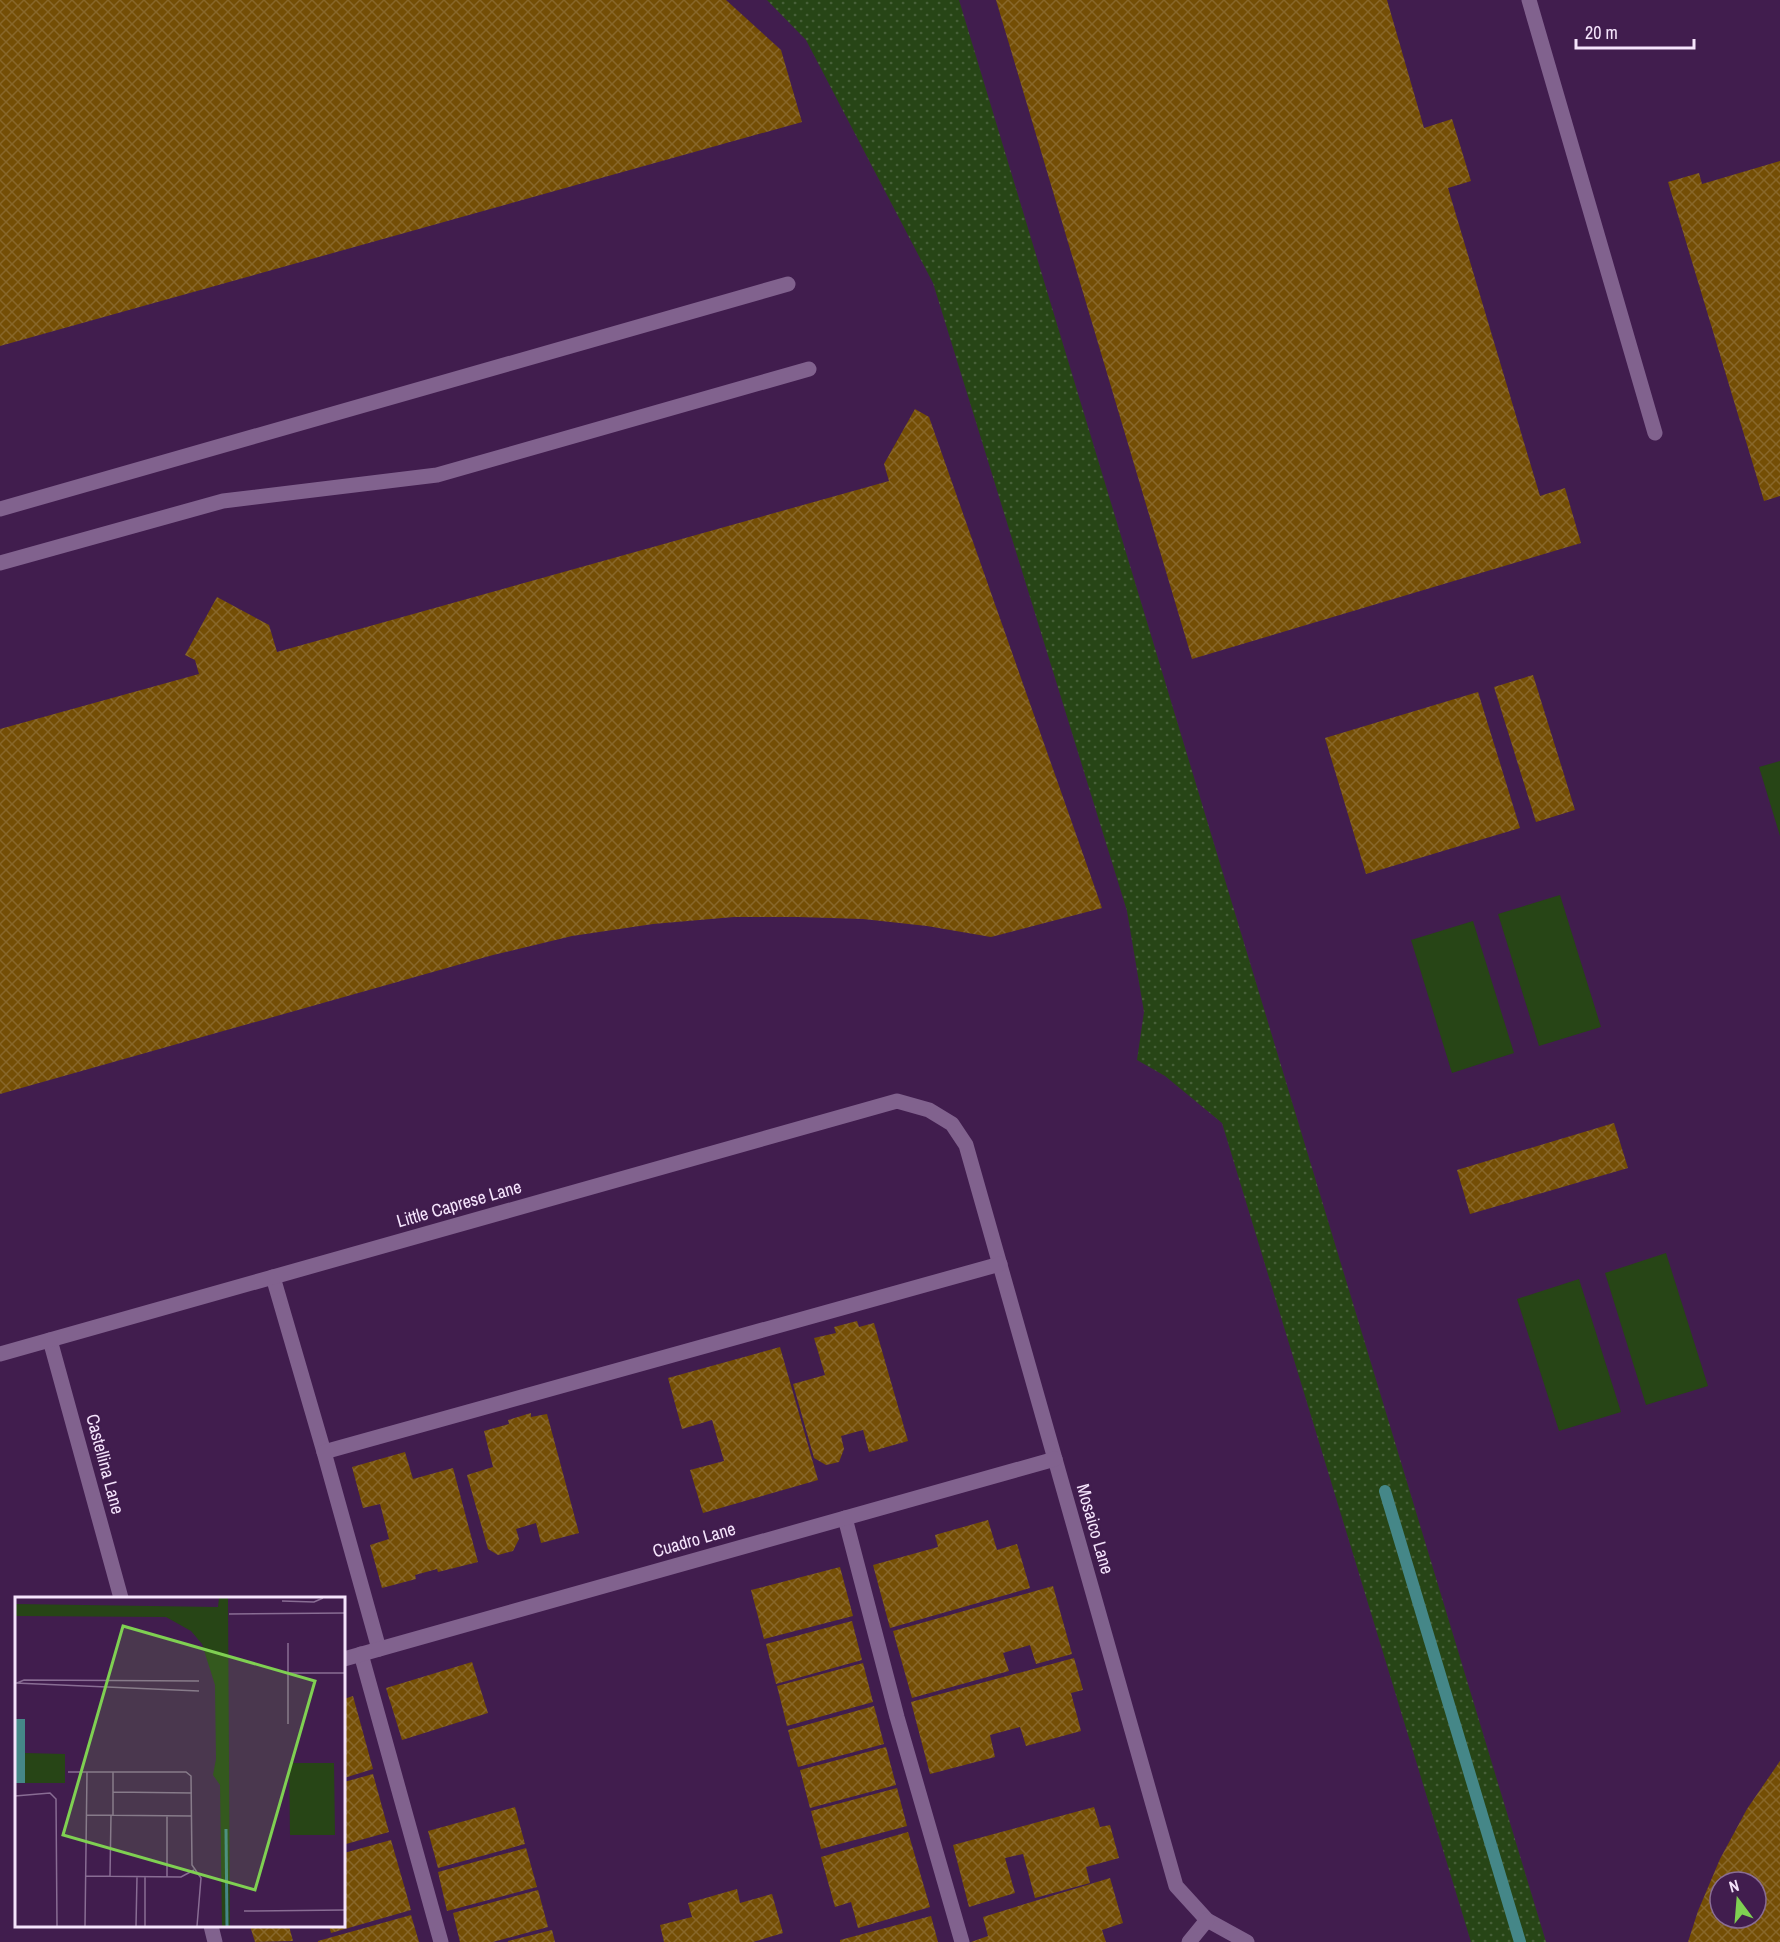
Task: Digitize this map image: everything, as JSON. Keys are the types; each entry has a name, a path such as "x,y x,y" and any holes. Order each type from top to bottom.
{"street":[{"path":"1532,1 1655,433"},
{"path":"0,509 788,284"},
{"path":"0,563 223,501 437,475 809,369"},
{"name":"Little Caprese Lane","path":"0,1354 897,1101 929,1110"},
{"name":"Mosaico Lane","path":"929,1110 952,1124 966,1145 1176,1886 1207,1920 1246,1942"},
{"path":"324,1452 1000,1264"},
{"path":"273,1277 379,1649"},
{"name":"Castellina Lane","path":"50,1340 120,1597"},
{"name":"Cuadro Lane","path":"345,1659 1055,1459"},
{"path":"845,1518 897,1717 962,1942"},
{"path":"361,1654 441,1942"},
{"path":"1189,1942 1207,1920"},
{"path":"211,1927 215,1942"}],"green space":[{"path":"767,0 959,0 1546,1942 1471,1942 1222,1123 1165,1076 1137,1060 1144,1012 1127,911 933,283 806,40"},
{"path":"1780,761 1780,836 1759,767"},
{"path":"1560,895 1601,1027 1539,1046 1498,914"},
{"path":"1473,921 1514,1053 1452,1073 1411,940"},
{"path":"1666,1253 1708,1386 1646,1405 1605,1273"},
{"path":"1579,1279 1621,1412 1559,1431 1517,1299"}],"building":[{"path":"0,0 726,0 781,50 802,122 0,346"},
{"path":"996,0 1387,0 1424,128 1452,119 1471,181 1448,188 1540,496 1565,488 1581,543 1192,659"},
{"path":"1780,161 1780,496 1764,501 1668,182 1699,173 1702,184"},
{"path":"915,409 929,417 1102,908 991,937 927,926 863,919 798,917 734,917 653,924 572,936 493,955 0,1094 0,729 199,674 195,660 185,655 217,597 269,625 277,652 889,481 884,464"},
{"path":"1533,675 1575,810 1536,822 1494,687"},
{"path":"1478,692 1520,828 1366,874 1325,738"},
{"path":"1614,1123 1628,1168 1470,1214 1457,1170"},
{"path":"857,1321 859,1327 874,1323 908,1441 869,1452 863,1430 841,1436 844,1449 839,1462 826,1465 814,1458 793,1384 825,1375 814,1338 836,1333 834,1327"},
{"path":"780,1347 818,1480 703,1513 690,1470 724,1461 712,1420 682,1429 668,1378"},
{"path":"531,1413 531,1417 547,1414 579,1533 541,1543 536,1523 516,1529 519,1539 513,1551 498,1555 488,1549 467,1475 493,1467 484,1431 509,1424 508,1420"},
{"path":"405,1452 413,1479 453,1468 478,1562 438,1572 437,1569 415,1575 416,1579 382,1588 370,1545 389,1539 380,1504 363,1508 352,1467"},
{"path":"988,1520 997,1550 1017,1544 1030,1588 890,1628 873,1565 938,1547 935,1535"},
{"path":"840,1567 853,1616 764,1639 751,1590"},
{"path":"1053,1586 1072,1654 1036,1664 1030,1645 1003,1653 1009,1671 912,1698 893,1631"},
{"path":"852,1621 862,1660 776,1684 766,1644"},
{"path":"1074,1658 1083,1690 1071,1693 1081,1731 1026,1746 1020,1727 990,1735 995,1757 930,1774 911,1702"},
{"path":"472,1662 488,1713 402,1740 386,1688"},
{"path":"863,1663 873,1702 787,1726 777,1686"},
{"path":"353,1696 373,1769 345,1778 345,1699"},
{"path":"874,1706 884,1744 798,1767 788,1730"},
{"path":"886,1747 896,1785 810,1808 800,1770"},
{"path":"1780,1761 1780,1942 1688,1942 1708,1887 1708,1930 1768,1930 1768,1870 1715,1870 1747,1809"},
{"path":"373,1774 389,1832 346,1844 345,1782"},
{"path":"897,1788 907,1826 821,1849 811,1811"},
{"path":"515,1807 525,1844 438,1868 428,1831"},
{"path":"1094,1807 1100,1827 1110,1825 1119,1858 1086,1867 1090,1883 1035,1898 1023,1854 1005,1858 1015,1893 969,1907 953,1845"},
{"path":"908,1832 930,1907 858,1928 851,1902 835,1907 821,1857"},
{"path":"391,1840 411,1910 331,1933 329,1927 345,1927 345,1853"},
{"path":"526,1848 537,1887 447,1911 438,1872"},
{"path":"1110,1878 1123,1923 1102,1930 1106,1942 971,1942 988,1936 983,1917"},
{"path":"737,1889 740,1903 772,1894 783,1933 753,1942 664,1942 660,1925 692,1917 688,1903"},
{"path":"538,1890 548,1927 493,1942 460,1942 453,1913"},
{"path":"411,1915 419,1942 318,1942 318,1941"},
{"path":"931,1916 938,1942 840,1942 840,1940"},
{"path":"250,1927 289,1927 293,1941 255,1942"},
{"path":"552,1930 555,1942 508,1942 508,1941"}],"waterway":[{"path":"1385,1491 1520,1942"}]}
